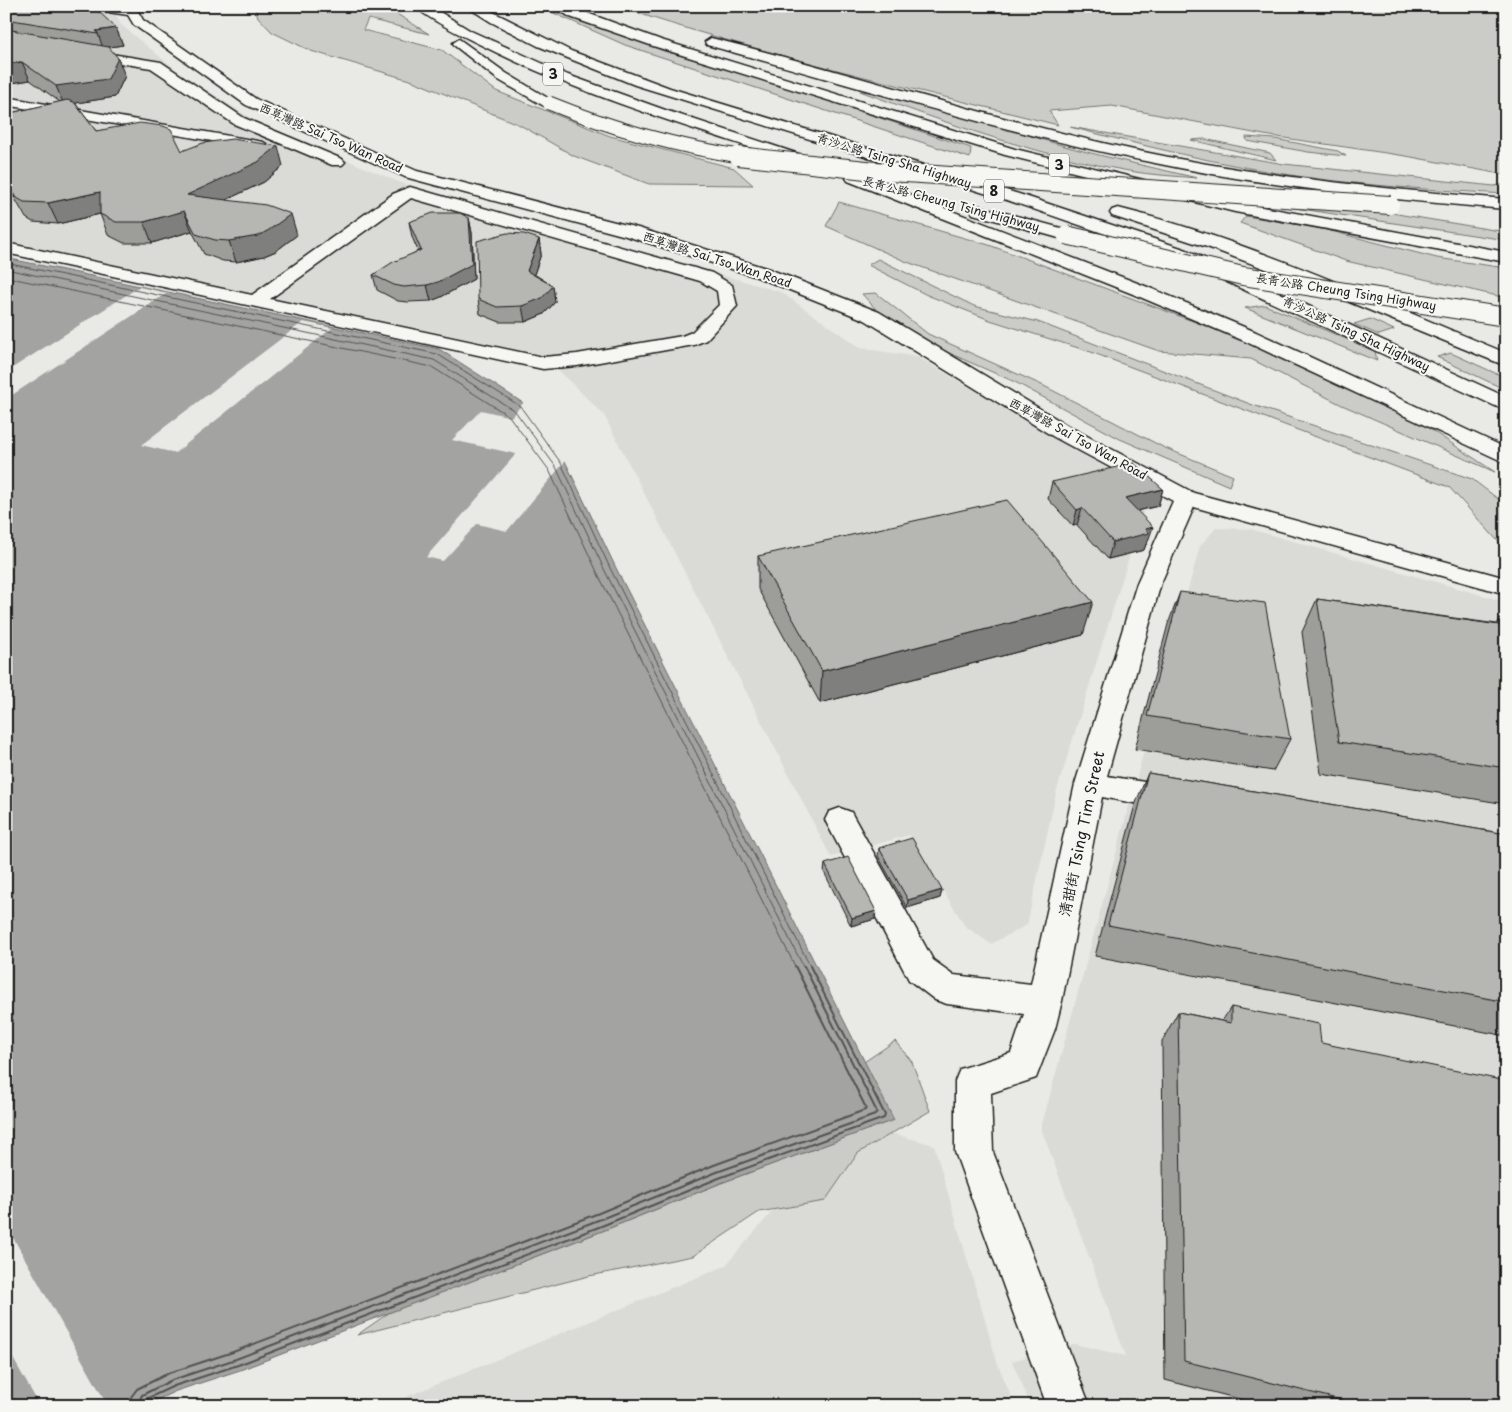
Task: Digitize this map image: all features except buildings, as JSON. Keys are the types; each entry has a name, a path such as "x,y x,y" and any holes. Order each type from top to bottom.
{"main road":[{"path":"95,6 130,9"},
{"name":"長青公路 Cheung Tsing Highway","path":"421,6 447,23 506,55 561,78 854,178 1066,235 1243,276 1506,317"},
{"name":"青沙公路 Tsing Sha Highway","path":"472,6 508,28 608,71 674,94 1016,198 1180,254 1275,296 1506,405"},
{"name":"青沙公路 Tsing Sha Highway","path":"504,6 556,33 631,64 1071,199"},
{"name":"3","path":"559,6 574,14 657,43 1010,152 1235,206 1506,257"},
{"path":"593,7 643,23"},
{"name":"西草灣路 Sai Tso Wan Road","path":"130,9 138,22 176,51 251,102 338,143 411,174 651,238 763,273 872,316 1062,432 1186,498 1506,586"},
{"path":"447,23 454,37 479,61 527,92 566,111 602,125 678,144 768,159 885,170 1506,213"},
{"path":"692,37 994,119 1134,154 1322,186 1506,204"},
{"path":"6,41 156,65 215,118"},
{"path":"6,101 326,157"},
{"path":"185,132 215,118 239,121 351,168"},
{"path":"854,178 1139,290 1249,336 1506,456"},
{"path":"6,248 543,363 577,360 686,341 699,336 728,306 726,289 706,277 410,192 394,185"},
{"path":"255,301 399,197 410,192"},
{"name":"青沙公路 Tsing Sha Highway","path":"1100,207 1216,244 1299,275 1506,360"},
{"name":"清甜街 Tsing Tim Street","path":"1069,1406 974,1152 973,1081 1023,1066 1038,1029 1090,784 1149,583 1186,498"},
{"path":"1090,784 1207,804"},
{"path":"840,820 921,970 947,990 1045,1001"}],"shaded area":[{"path":"6,6 112,6 121,25 180,73 255,121 401,183 781,292 860,348 918,357 1149,493 1056,793 1027,925 991,944 965,926 909,835 831,857 604,415 543,355 6,241"},
{"path":"254,6 384,6 429,34 368,19 363,30 442,50 496,91 610,136 734,168 753,185 649,184 574,156 520,125 413,81 311,51 272,32 258,17"},
{"path":"616,6 1506,6 1506,175 1406,156 1264,135 1112,106 1049,111 1058,125 780,55"},
{"path":"549,11 577,17 664,51 753,76 971,148 970,158 625,45"},
{"path":"860,91 903,97 1075,149 1197,178 1137,172 1061,156 960,127"},
{"path":"1070,127 1284,164 1494,186 1506,184 1506,194 1375,185 1269,172 1212,161"},
{"path":"1246,137 1275,139 1338,151 1346,156 1308,152 1247,141"},
{"path":"1204,139 1270,153 1276,160 1191,140"},
{"path":"839,202 989,245 1241,339 1398,408 1495,472 1342,405 1251,359 1159,351 907,262 826,226"},
{"path":"1281,206 1391,213 1506,232 1506,240"},
{"path":"1246,216 1319,228 1437,258 1506,268 1506,298 1346,261 1240,223"},
{"path":"878,259 974,306 1038,322 1250,404 1472,479 1506,505 1506,550 1449,487 1091,352 990,320 927,295 868,265"},
{"path":"876,293 928,334 1042,385 1163,447 1233,476 1229,486 1120,439 1015,382 894,329 862,294"},
{"path":"1265,305 1375,351 1377,361 1245,308"},
{"path":"1370,319 1394,330 1379,335 1354,324"},
{"path":"1451,353 1506,378 1506,390 1437,357"},
{"path":"1216,528 1250,529 1506,602 1506,1406 1031,1406 1012,1361 1074,1344 1126,1356 1041,1128 1200,546"},
{"path":"895,1041 912,1062 930,1111 858,1153 825,1201 759,1212 693,1256 589,1276 357,1335 390,1312 605,1230 721,1183 893,1120 864,1062"},
{"path":"850,1122 934,1145 997,1362 1015,1406 384,1406 725,1266"}],"water":[{"path":"6,258 439,349 523,403 565,461 615,566 894,1120 721,1183 605,1230 240,1370 176,1391 144,1406 6,1406"}],"pier":[{"path":"139,287 167,293 6,399 6,372"},
{"path":"303,322 332,328 175,453 141,445"},
{"path":"525,401 567,459 507,531 477,524 443,561 426,557 516,454 452,440 481,410 511,417"},
{"path":"6,1225 108,1406 40,1406 6,1346"}]}
